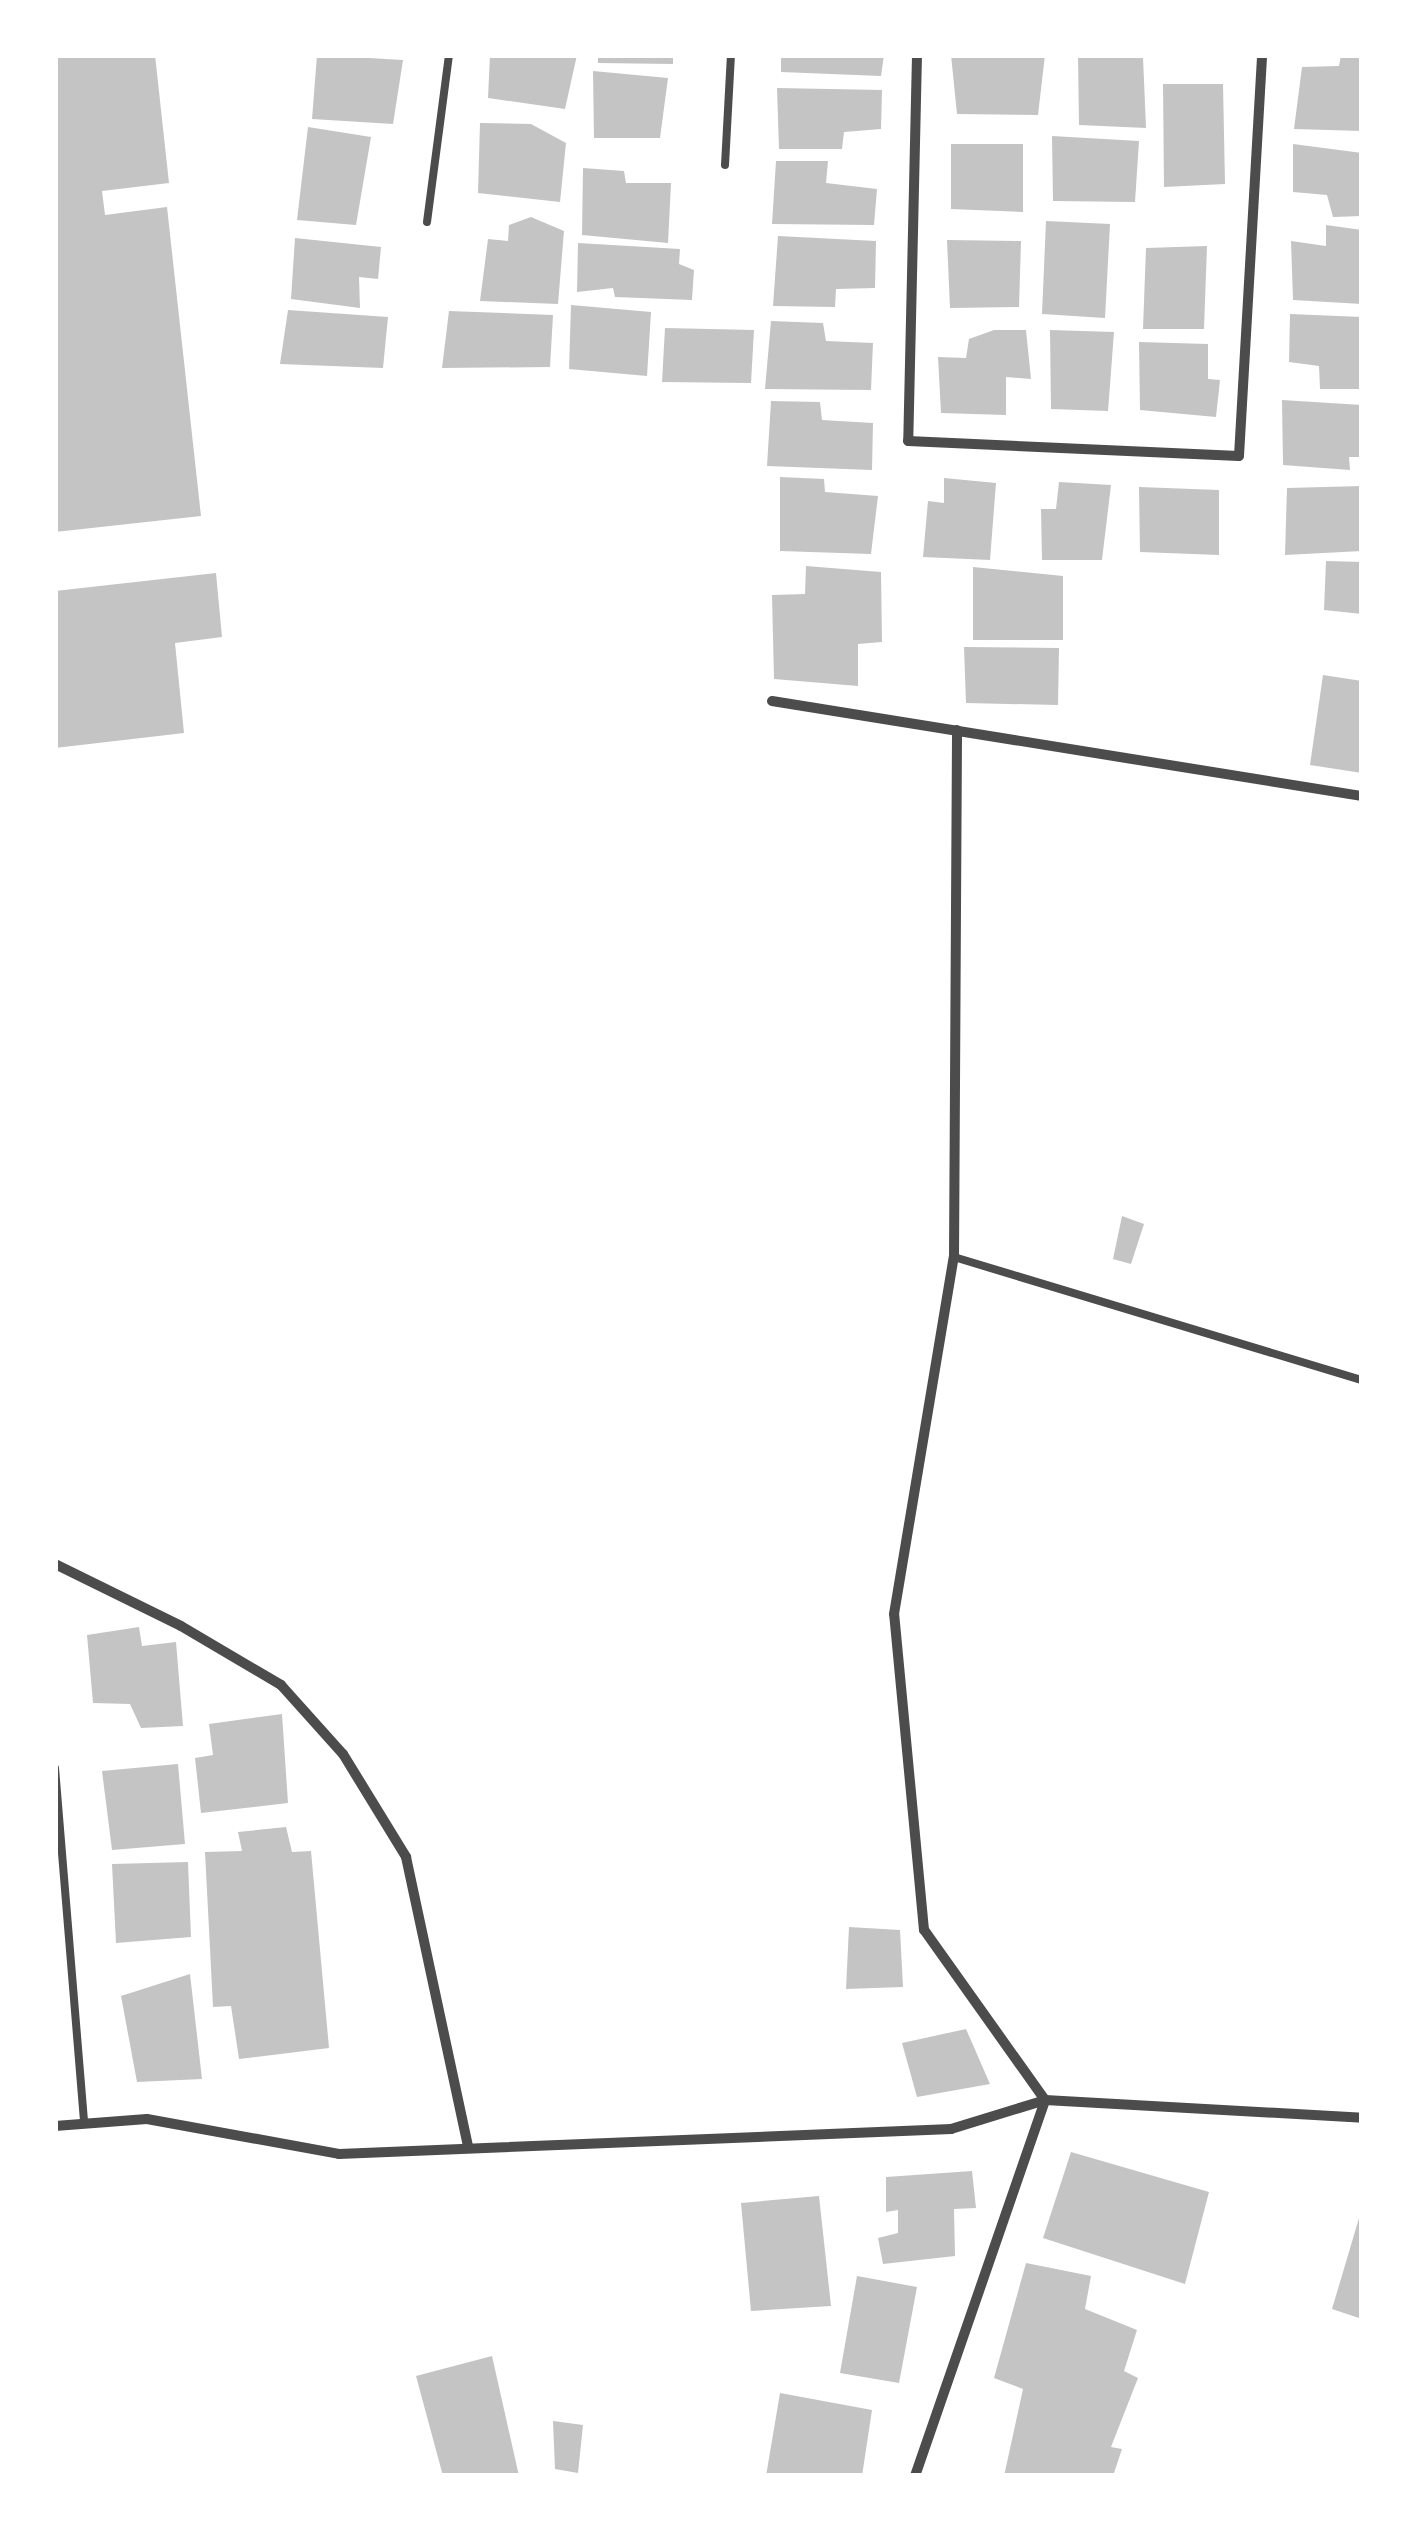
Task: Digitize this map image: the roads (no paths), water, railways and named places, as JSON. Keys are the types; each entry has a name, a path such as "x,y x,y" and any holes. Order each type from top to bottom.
{"street":[{"path":"916,55 908,441 1239,456 1262,55"},
{"path":"772,701 1362,796"},
{"path":"957,730 954,1257 894,1614 924,1930 1046,2100"},
{"path":"55,1564 181,1626 281,1686 342,1754 406,1857 468,2147"},
{"path":"915,2476 1046,2100"},
{"path":"55,2126 147,2119 339,2154 951,2129 1046,2100 1362,2118"}],"lane":[{"path":"427,222 449,55"},
{"path":"725,165 731,55"},
{"path":"954,1257 1362,1380"},
{"path":"55,1768 84,2121"}]}
